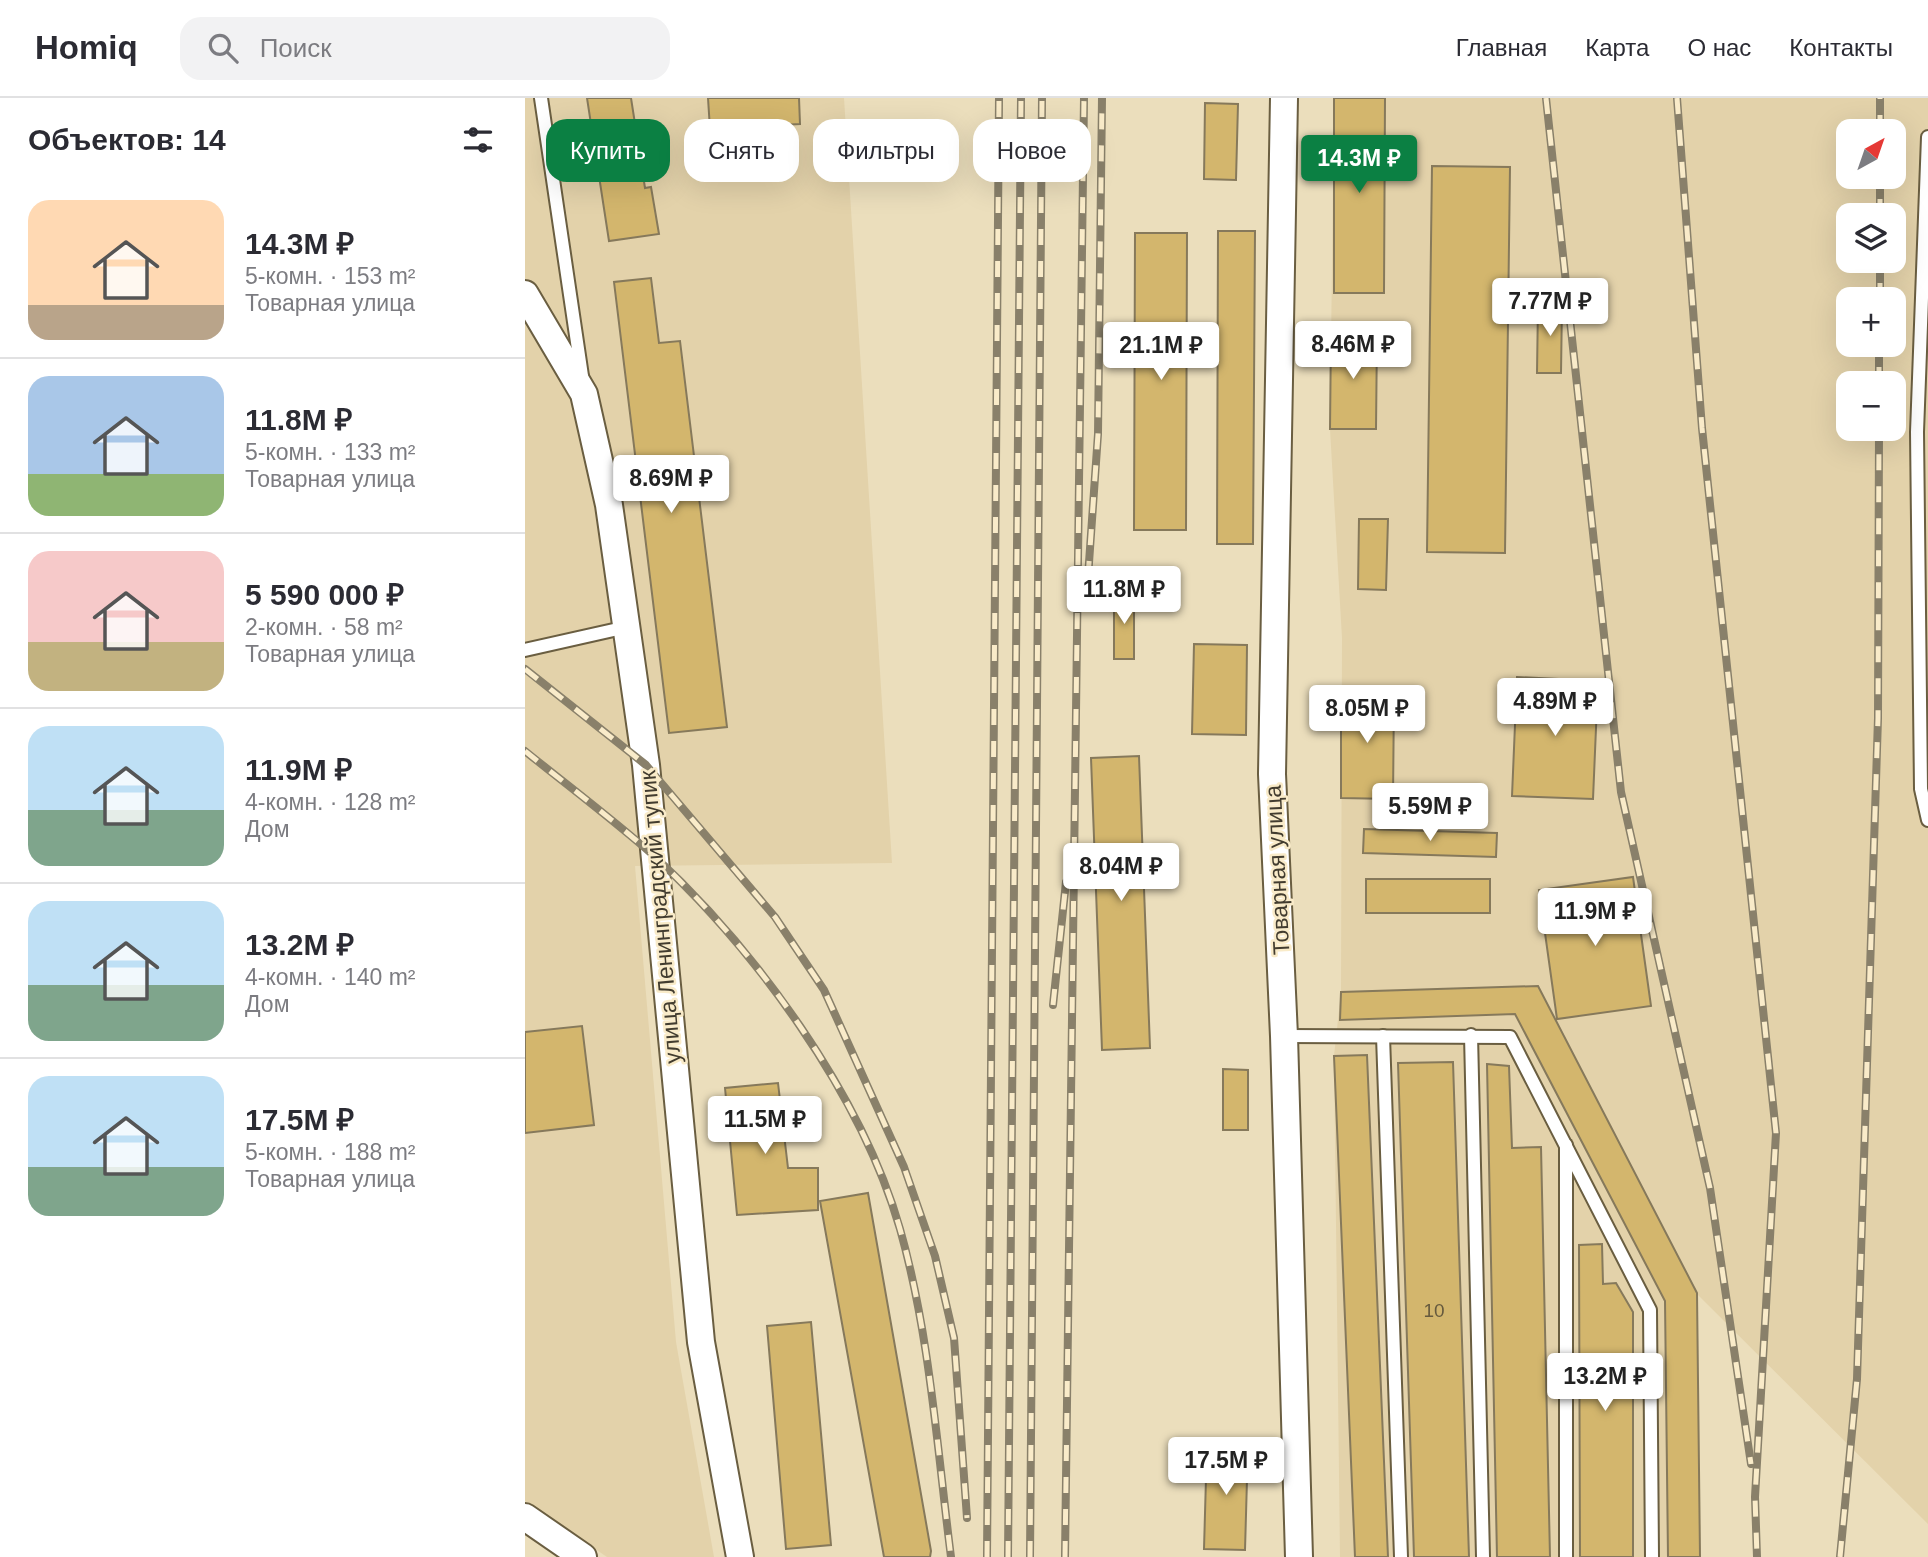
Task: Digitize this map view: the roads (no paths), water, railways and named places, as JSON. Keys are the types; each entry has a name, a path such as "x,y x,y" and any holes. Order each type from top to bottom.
{"street":[{"name":"Товарная улица","path":"1284,98 1272,774 1284,1036 1299,1557"},
{"name":"улица Ленинградский тупик","path":"525,295 584,394 609,505 646,765 701,1342 740,1557"},
{"path":"525,1517 583,1557"}],"lane":[{"path":"541,98 584,394"},
{"path":"1928,137 1917,432 1921,789 1928,820"},
{"path":"525,650 628,627"},
{"path":"1471,1035 1483,1557"},
{"path":"1284,1036 1510,1037 1650,1310 1652,1557"},
{"path":"1383,1036 1401,1557"},
{"path":"1566,1142 1566,1557"}],"railway":[{"path":"987,1557 999,98"},
{"path":"1008,1557 1021,98"},
{"path":"1030,1557 1042,98"},
{"path":"1065,1557 1084,98"},
{"path":"1088,577 1098,434 1102,98"},
{"path":"1546,98 1621,792 1710,1188 1751,1464"},
{"path":"1677,98 1702,428 1776,1133 1755,1497 1757,1557"},
{"path":"1880,98 1880,119"},
{"path":"1880,189 1880,203"},
{"path":"1880,273 1880,287"},
{"path":"1879,357 1879,371"},
{"path":"1840,1557 1857,1379 1878,718 1879,441"},
{"path":"525,669 646,765 775,917 824,990 904,1167 935,1256 954,1338 967,1518"},
{"path":"525,751 652,854 729,934 800,1026 832,1076 859,1126 882,1178 900,1229 919,1310 951,1557"},
{"path":"1053,1005 1066,882"}]}
